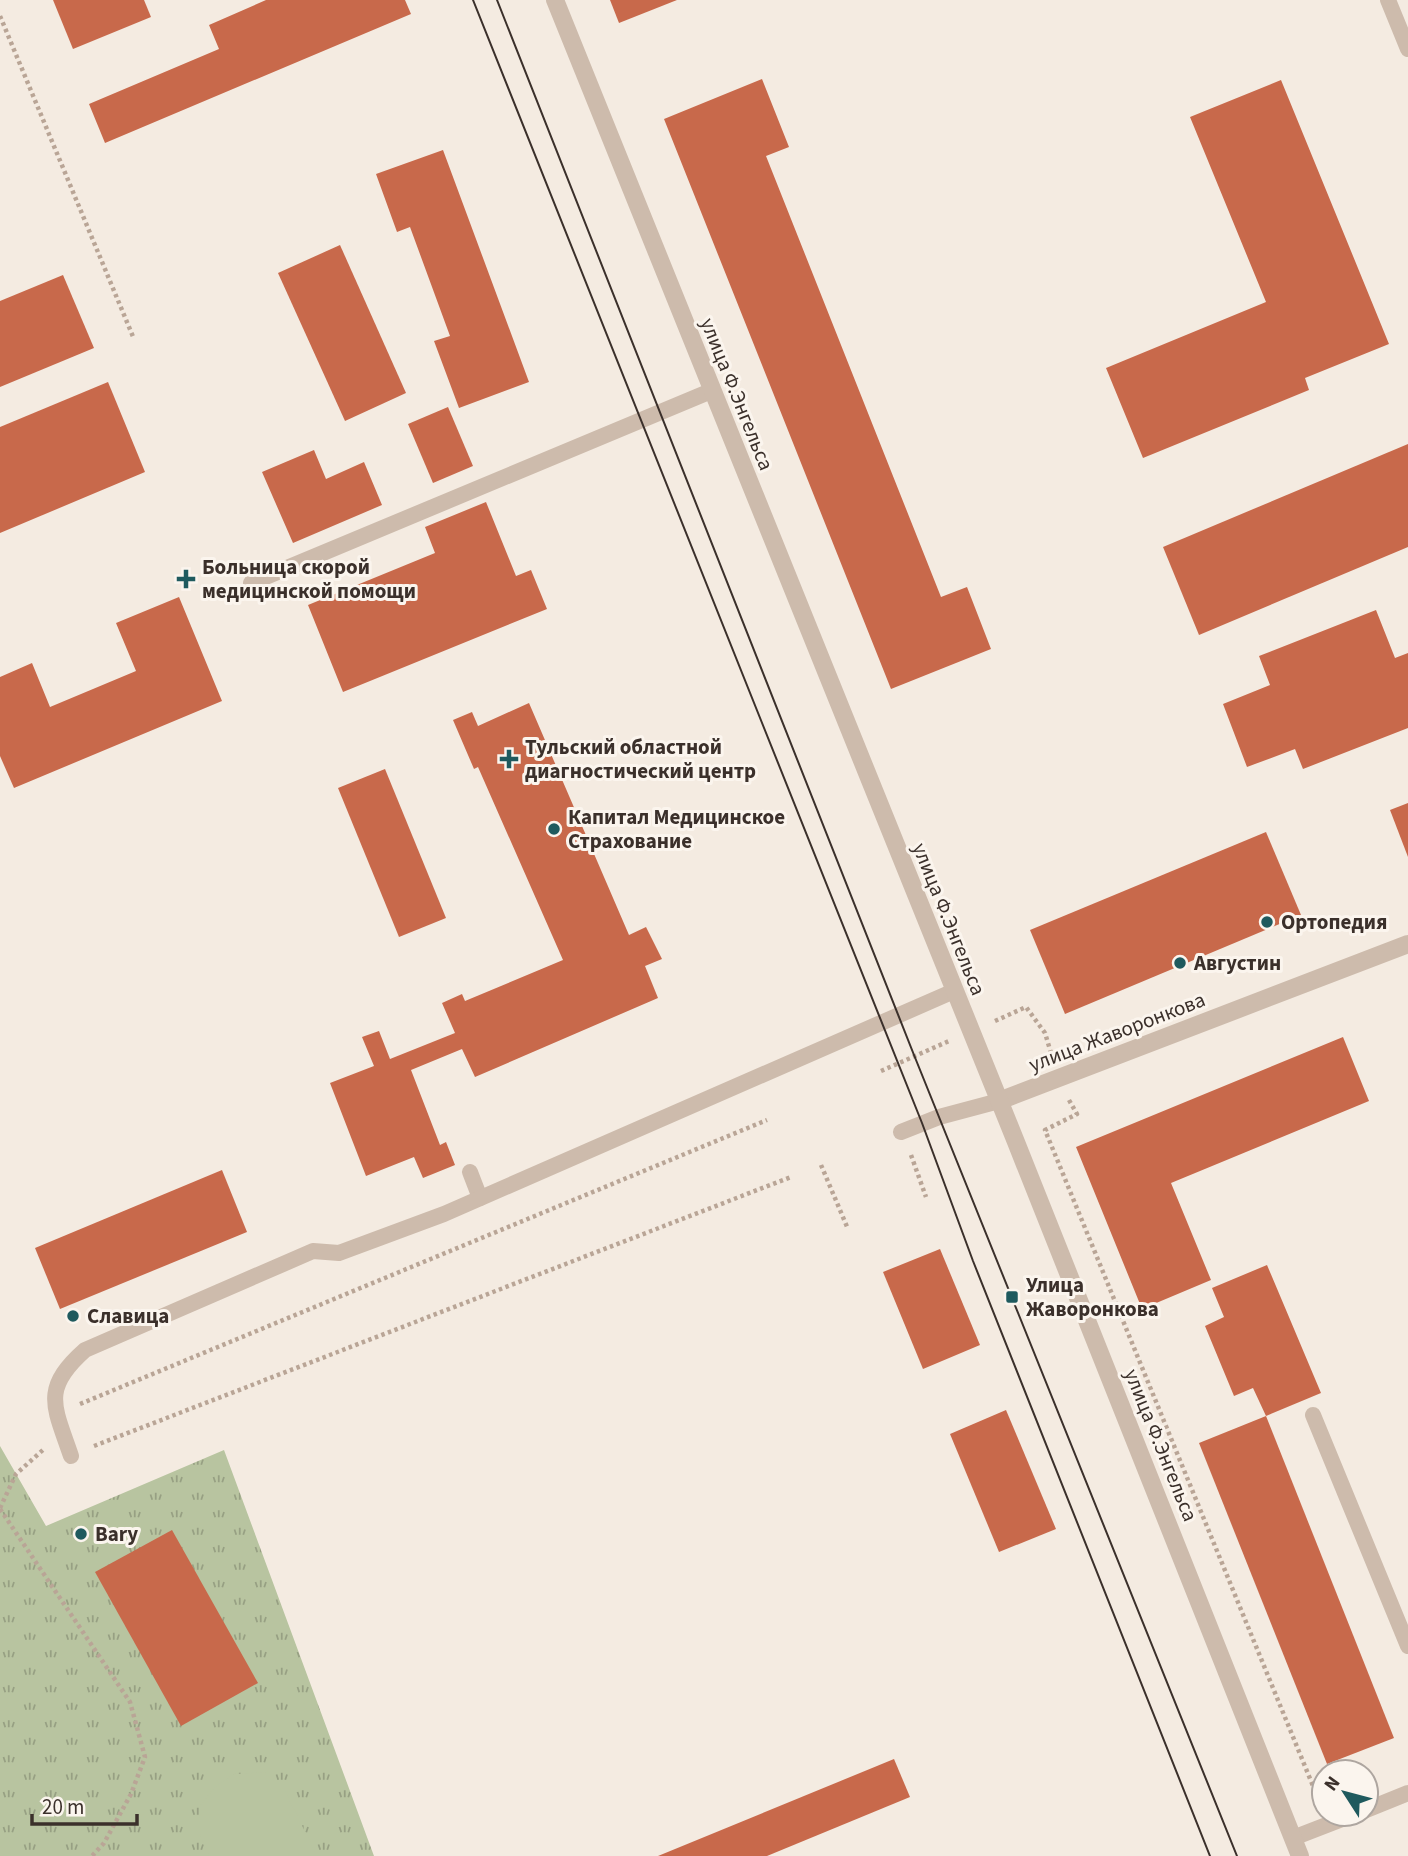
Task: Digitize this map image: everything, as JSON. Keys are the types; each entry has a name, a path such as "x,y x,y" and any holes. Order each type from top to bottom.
{"street":[{"name":"улица Ф.Энгельса","path":"555,0 1300,1856"},
{"name":"улица Жаворонкова","path":"999,1101 1408,944"}],"lane":[{"path":"1388,0 1408,49"},
{"path":"251,583 711,391"},
{"path":"71,1456 56,1414 58,1381 70,1364 85,1350 313,1251 339,1253 379,1240 954,991"},
{"path":"901,1132 939,1117 999,1101"},
{"path":"470,1172 480,1198"},
{"path":"1313,1415 1408,1646"},
{"path":"1380,1804 1408,1793"},
{"path":"1293,1839 1320,1828"}],"path":[{"path":"0,16 134,339"},
{"path":"56,1414 767,1120"},
{"path":"1045,1130 1310,1779"},
{"path":"821,1165 848,1229"},
{"path":"71,1456 791,1177"},
{"path":"920,1178 926,1197"},
{"path":"63,1433 16,1474 0,1509 130,1702 145,1757 131,1794 104,1843 92,1856"}],"green space":[{"path":"0,1446 46,1526 224,1450 374,1856 0,1856"},
{"path":"268,1772 283,1787 317,1856 209,1856 200,1834 200,1806 214,1788 234,1774"}],"building":[{"path":"53,0 144,0 151,17 73,49"},
{"path":"266,0 405,0 411,14 105,143 89,104 219,49 209,25"},
{"path":"610,0 677,0 619,23"},
{"path":"762,79 789,147 766,156 941,597 967,587 991,649 891,689 664,119"},
{"path":"1281,80 1389,344 1305,378 1309,390 1143,458 1106,368 1266,302 1190,117"},
{"path":"443,150 529,382 459,408 434,341 450,336 410,227 397,232 376,174"},
{"path":"340,245 406,393 345,421 278,273"},
{"path":"63,275 94,348 0,387 0,301"},
{"path":"108,382 145,472 0,533 0,427"},
{"path":"448,407 473,466 433,483 408,424"},
{"path":"1408,444 1408,547 1199,635 1163,547"},
{"path":"314,450 326,479 364,462 382,505 293,543 262,472"},
{"path":"486,502 516,576 531,570 547,609 343,692 308,605 435,553 425,527"},
{"path":"179,597 222,701 14,788 0,756 0,677 32,663 50,707 136,671 116,623"},
{"path":"1376,610 1395,658 1408,653 1408,728 1303,769 1295,749 1247,767 1223,704 1270,685 1259,656"},
{"path":"529,703 629,935 646,927 662,959 645,966 658,998 475,1077 462,1049 411,1070 440,1145 446,1142 455,1165 423,1178 414,1157 366,1176 330,1083 374,1066 362,1037 379,1031 390,1059 455,1033 442,1003 462,994 465,1001 563,960 478,767 474,769 453,720 472,712 478,726"},
{"path":"385,769 446,918 399,937 338,788"},
{"path":"1408,803 1408,857 1390,810"},
{"path":"1266,832 1301,915 1065,1014 1030,930"},
{"path":"1343,1037 1369,1101 1171,1183 1211,1280 1142,1309 1076,1147"},
{"path":"222,1170 247,1232 60,1309 35,1248"},
{"path":"940,1249 980,1345 923,1369 883,1272"},
{"path":"1267,1265 1321,1393 1266,1416 1253,1388 1234,1396 1205,1326 1224,1317 1212,1288"},
{"path":"1006,1410 1056,1529 999,1552 950,1434"},
{"path":"1266,1416 1394,1738 1342,1758 1325,1758 1199,1443"},
{"path":"172,1530 258,1683 181,1726 95,1572"},
{"path":"894,1759 910,1797 767,1856 658,1856"}],"tram line":[{"path":"473,0 922,1123 973,1261 1210,1856"},
{"path":"497,0 914,1055 1237,1856"}],"place":[{"name":"Больница скорой медицинской помощи","path":"186,579"},
{"name":"Тульский областной диагностический центр","path":"509,759"},
{"name":"Капитал Медицинское Страхование","path":"554,829"},
{"name":"Ортопедия","path":"1267,922"},
{"name":"Августин","path":"1180,963"},
{"name":"Улица Жаворонкова","path":"1012,1297"},
{"name":"Славица","path":"73,1316"},
{"name":"Bary","path":"81,1534"}]}
